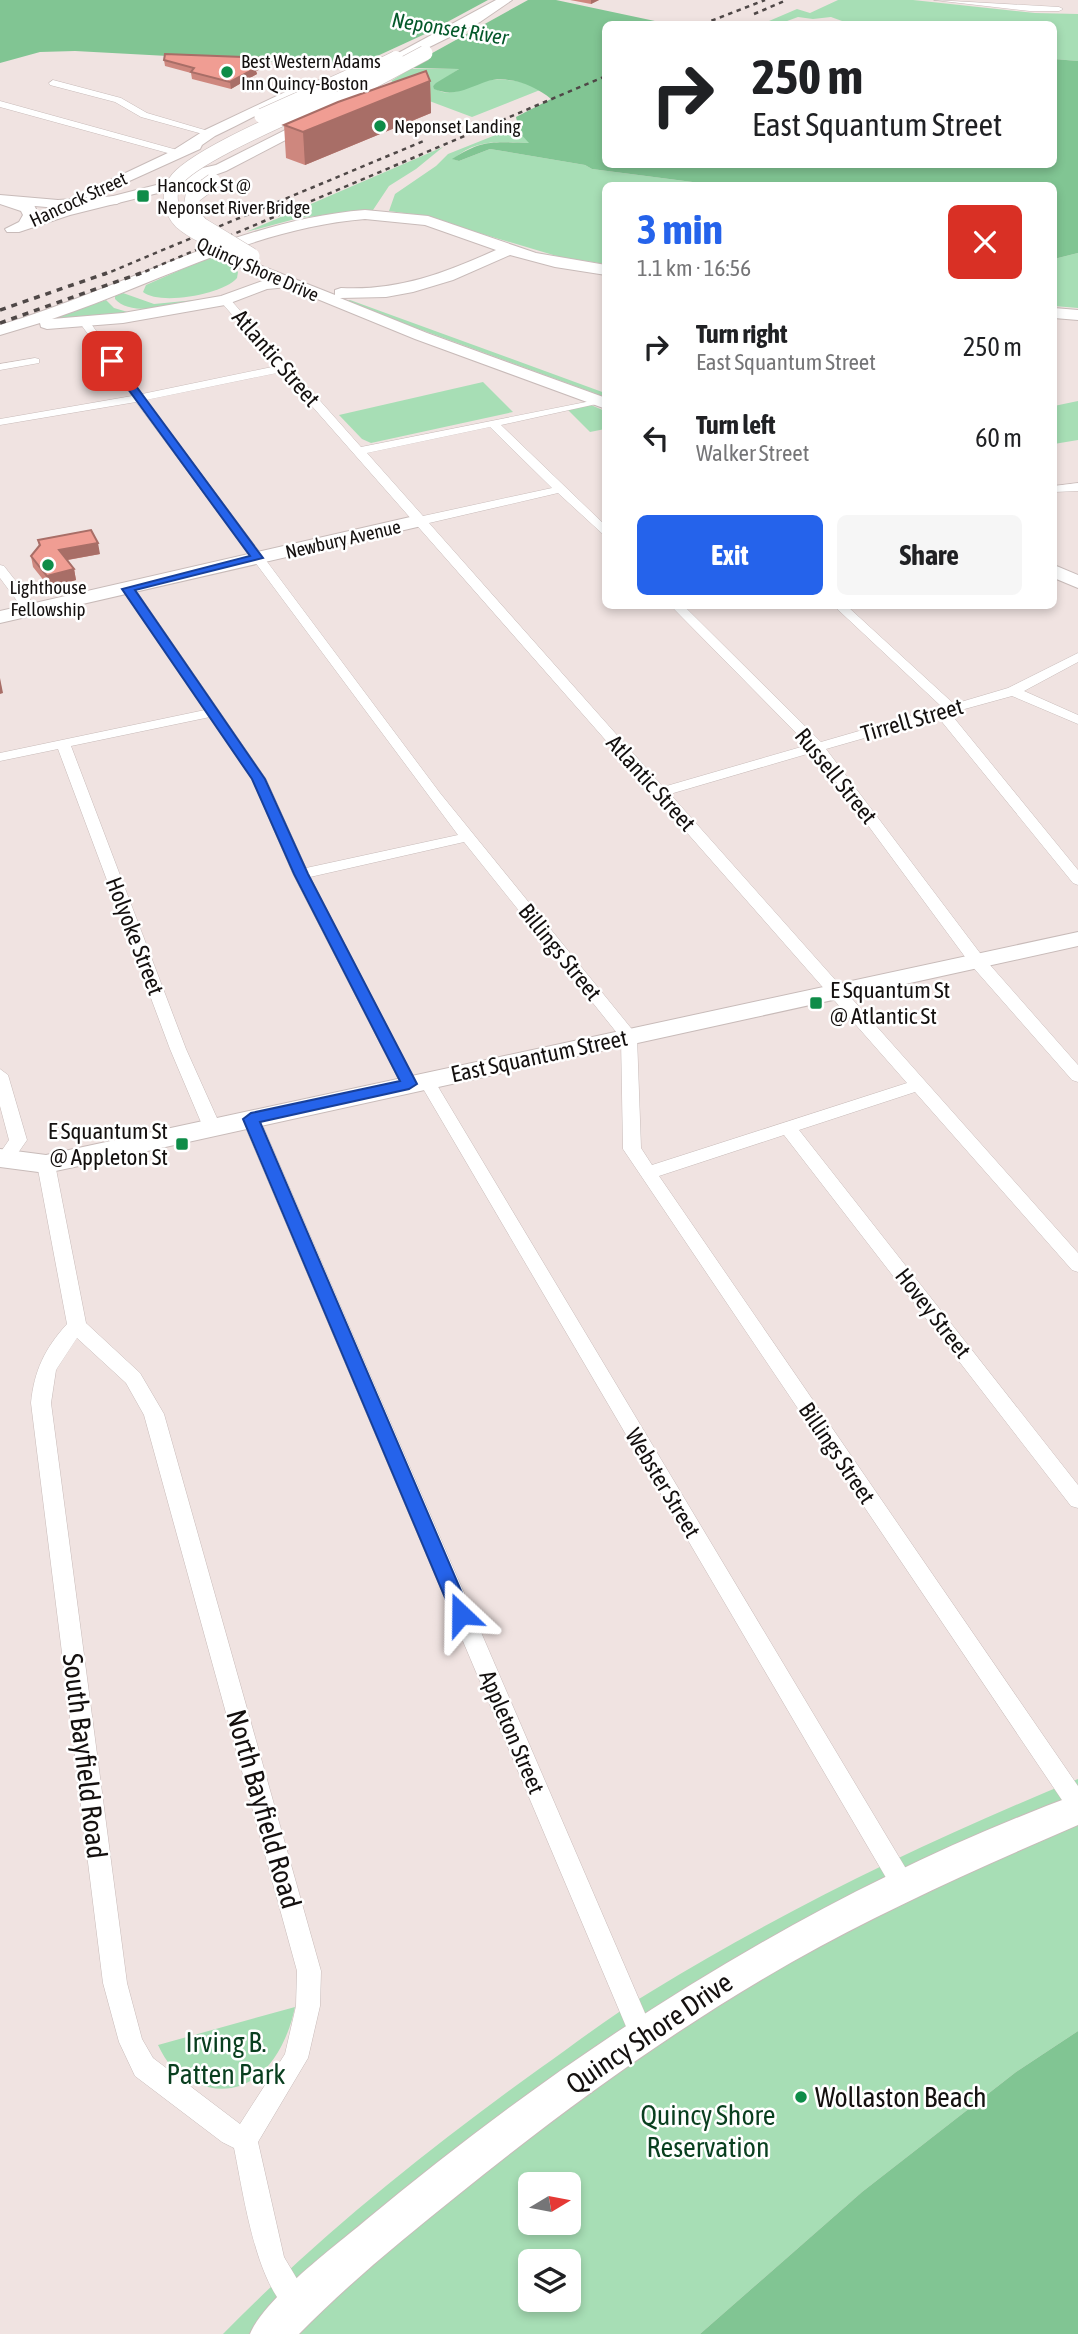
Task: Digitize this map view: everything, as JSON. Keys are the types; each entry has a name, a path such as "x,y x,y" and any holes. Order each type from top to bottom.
{"main road":[{"path":"456,33 512,1"},
{"name":"Hancock Street","path":"13,229 46,217 184,181 297,125 456,33"},
{"name":"Hancock Street","path":"13,229 348,75 456,33"},
{"name":"Quincy Shore Drive","path":"425,53 209,155 180,175 169,197 173,210 179,220 200,235 289,283 421,336 602,398"},
{"name":"Quincy Shore Drive","path":"396,58 194,155 165,177 156,198 158,209 167,222 195,242 341,293 402,311 602,398"},
{"path":"142,280 137,287 142,298 167,301 218,293 235,287 242,281 245,259 201,225 190,213 193,196 297,125 359,97 364,89 342,82 318,84 210,133 178,153"},
{"path":"1,197 58,195 111,184"},
{"path":"111,184 104,191 106,195 121,199"},
{"path":"1,197 67,204 121,199"},
{"path":"1,197 28,208 31,215 13,229"},
{"path":"0,330 142,280 261,232 314,220 358,215 414,218 549,261 602,269"},
{"path":"341,293 365,296 400,293 509,250"},
{"path":"402,311 447,276"},
{"path":"0,330 54,323 85,323 150,313 225,299 257,286 289,283"},
{"path":"110,292 111,300 116,306 150,313"},
{"path":"1057,313 1078,315"},
{"name":"Newbury Avenue","path":"0,617 419,521"},
{"path":"1057,555 1078,564"},
{"path":"1057,572 1078,582"},
{"name":"East Squantum Street","path":"3,1158 46,1164 1078,939"},
{"name":"Quincy Shore Drive","path":"270,2334 299,2304 406,2211 570,2084 642,2035 751,1966 903,1885 1078,1807"}],"street":[{"path":"939,0 1030,9 1059,9 1052,0"},
{"path":"53,83 118,100 144,115 210,133"},
{"path":"0,104 178,153"},
{"name":"Atlantic Street","path":"225,299 1078,1265"},
{"name":"Billings Street","path":"85,323 257,558 468,837 629,1037 632,1149 1078,1807"},
{"path":"0,367 35,361"},
{"path":"0,422 139,398 284,368"},
{"path":"358,451 602,398"},
{"path":"492,422 602,529"},
{"path":"1057,489 1078,487"},
{"name":"Newbury Avenue","path":"419,521 562,489"},
{"path":"0,569 30,610"},
{"name":"Webster Street","path":"128,589 259,779 301,874 417,1082 903,1885"},
{"name":"Russell Street","path":"680,609 817,746 977,961 1078,1076"},
{"path":"843,609 946,710 1078,880"},
{"name":"Tirrell Street","path":"660,792 1013,691 1074,664"},
{"path":"1013,691 1078,720"},
{"path":"0,757 211,713"},
{"name":"Holyoke Street","path":"63,743 178,1049 212,1127"},
{"path":"301,874 468,837"},
{"path":"0,1075 18,1140 3,1158"},
{"path":"648,1173 919,1085"},
{"name":"Appleton Street","path":"251,1119 642,2035"},
{"name":"Hovey Street","path":"788,1127 1078,1500"},
{"path":"46,1164 77,1326"},
{"name":"South Bayfield Road","path":"77,1326 55,1349 42,1379 41,1403 115,1983 131,2042 144,2067 231,2133 245,2140"},
{"name":"North Bayfield Road","path":"77,1326 133,1378 154,1414 309,1971 307,2006 296,2058 245,2140"},
{"path":"245,2140 271,2258 277,2272 299,2304"}],"green space":[{"path":"838,0 913,0 1035,13 1078,14 1078,61 1057,59 1057,21 842,21 831,17 798,17 787,21 769,21 797,9 810,13"},
{"path":"410,69 459,69 433,86 446,93 497,80 523,83 540,90 472,117 392,87 396,84 391,81"},
{"path":"518,126 530,143 480,144 453,159 459,161 490,149 585,165 592,169 693,182 602,182 602,264 560,257 418,215 389,211 395,194 436,166 448,154"},
{"path":"443,147 389,186 373,210 299,218 246,232"},
{"path":"1078,253 1078,308 1057,306 1057,258"},
{"path":"212,256 231,265 238,272 237,278 219,289 192,296 163,298 143,292 146,285"},
{"path":"123,293 154,304 216,298 149,309 124,305 115,299 115,296"},
{"path":"106,300 114,308 131,313 40,322"},
{"path":"350,300 602,392 602,396 345,302"},
{"path":"483,382 513,412 371,443 362,439 339,415"},
{"path":"1078,401 1078,440 1057,444 1057,405"},
{"path":"591,405 602,410 602,430 590,432 568,410"},
{"name":"Quincy Shore Reservation","path":"1078,1779 1078,2031 1016,2072 862,2192 700,2334 223,2334 297,2262 375,2195 497,2099 623,2009 755,1931 861,1876"},
{"name":"Irving B. Patten Park","path":"295,2007 283,2043 274,2059 249,2082 233,2088 215,2088 189,2080 173,2068 158,2045"}],"water":[{"name":"Neponset River","path":"0,0 556,0 655,21 602,21 602,168 1057,168 1057,59 1078,61 1078,253 1057,258 1057,182 693,182 592,169 585,165 490,149 459,161 452,159 472,148 489,143 529,143 516,129 516,117 551,99 530,86 504,79 488,81 455,92 434,89 436,83 459,69 309,66 281,62 75,51 40,52 0,63"},
{"path":"1078,2031 1078,2334 700,2334 862,2192 1016,2072"}],"pier":[{"path":"488,0 528,0 398,72 349,69 425,34"}],"building":[{"path":"165,54 270,58 230,82 191,72 194,68 164,60"},
{"path":"426,71 430,81 303,132 284,125 338,102"},
{"path":"91,530 98,543 59,550 74,569 47,576 31,556 40,545 38,540"}],"railway":[{"path":"711,21 765,0"},
{"path":"754,14 787,0"},
{"path":"137,275 602,78"},
{"path":"103,275 426,140"},
{"path":"0,310 107,273"},
{"path":"0,323 141,273"}],"place":[{"name":"Best Western Adams Inn Quincy-Boston","path":"227,72"},
{"name":"Neponset Landing","path":"380,126"},
{"name":"Hancock St @ Neponset River Bridge","path":"143,196"},
{"name":"Lighthouse Fellowship","path":"48,565"},
{"name":"E Squantum St @ Atlantic St","path":"816,1003"},
{"name":"E Squantum St @ Appleton St","path":"182,1144"},
{"name":"Wollaston Beach","path":"801,2097"}],"route":[{"path":"112,361 257,558 128,589 259,779 301,874 409,1084 251,1119 461,1614"}]}
